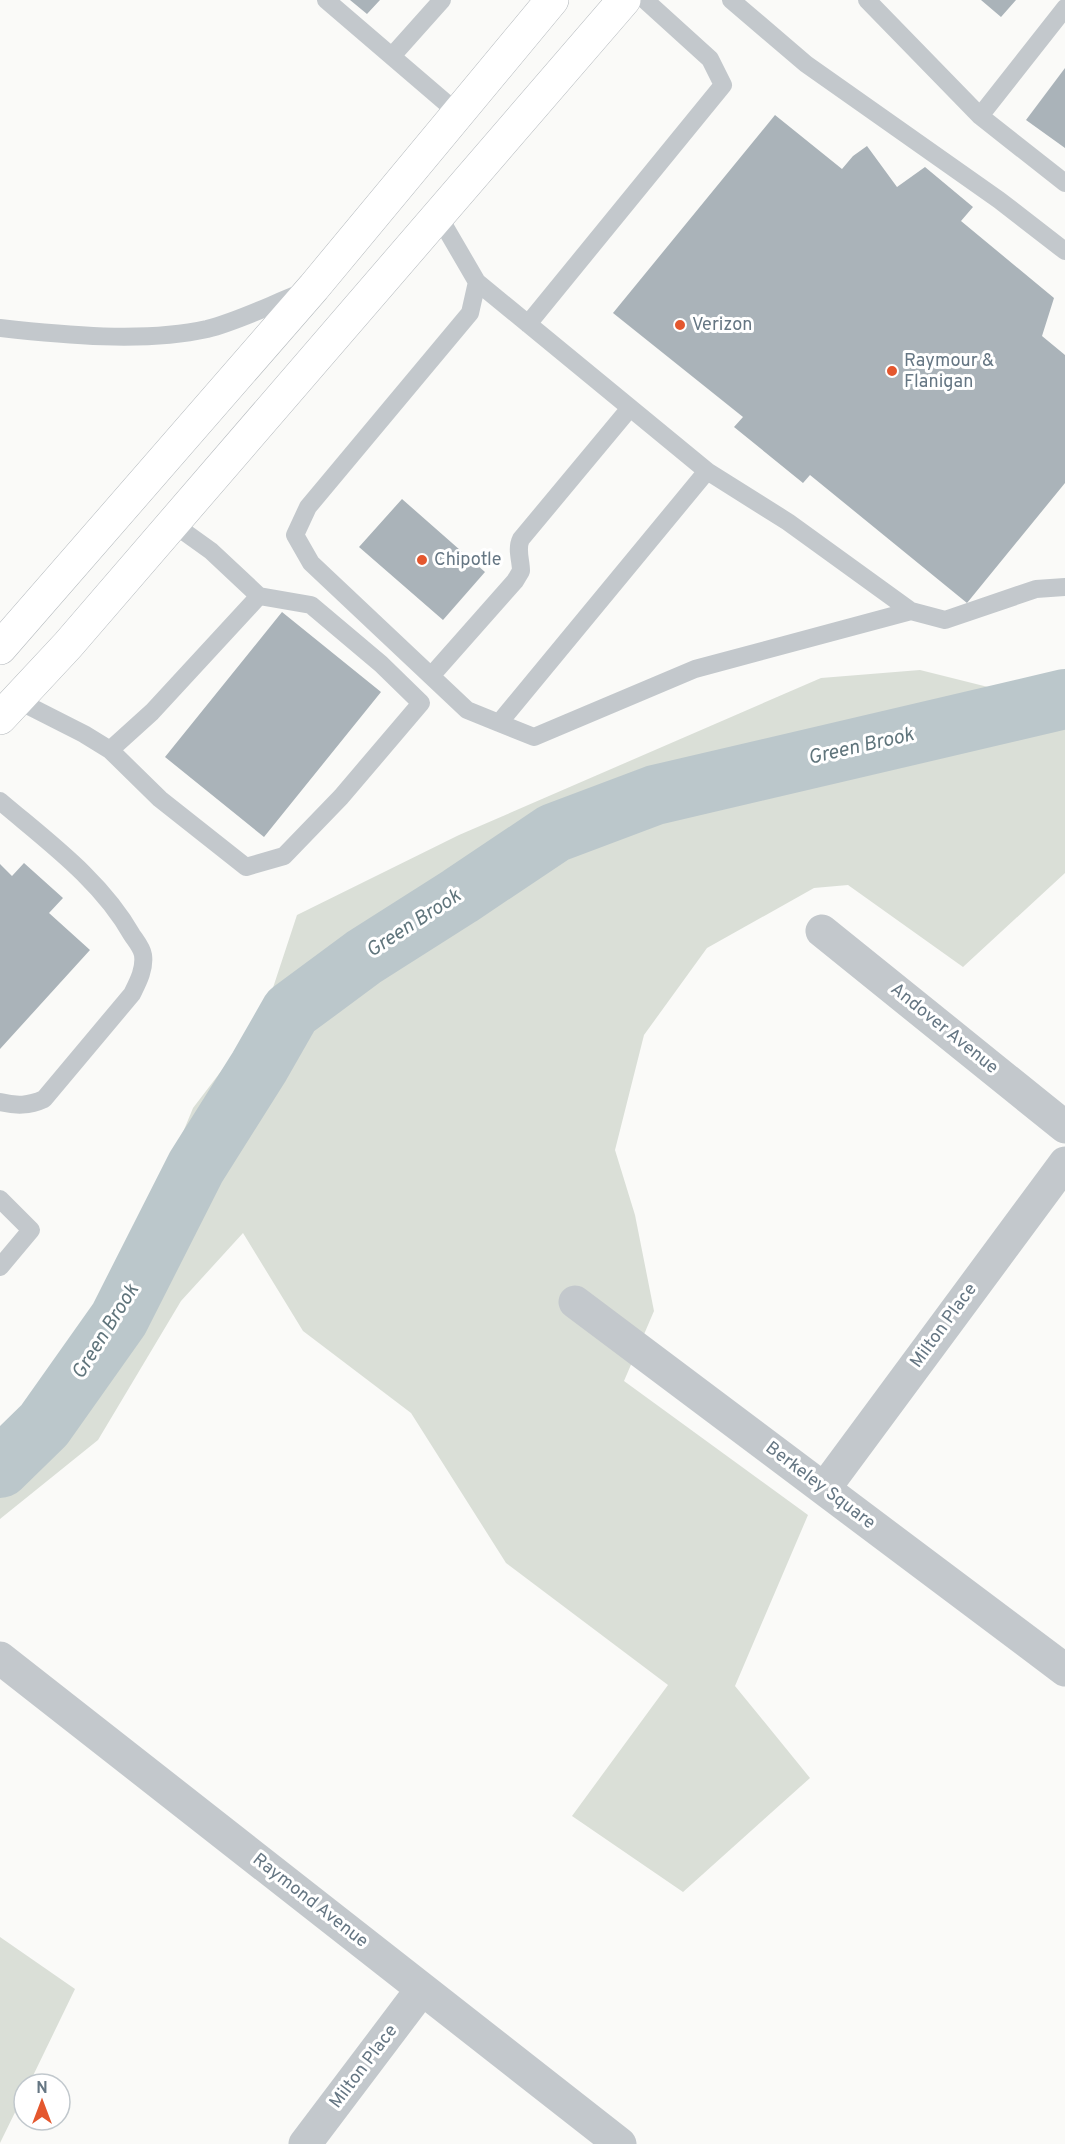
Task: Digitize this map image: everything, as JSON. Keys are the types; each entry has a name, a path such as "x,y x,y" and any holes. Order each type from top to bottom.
{"highway":[{"path":"0,648 314,287 552,0"},
{"path":"8,709 68,645 624,0"}],"street":[{"name":"Andover Avenue","path":"822,931 1065,1127"},
{"name":"Milton Place","path":"824,1489 1065,1163"},
{"name":"Berkeley Square","path":"575,1302 1065,1670"},
{"name":"Raymond Avenue","path":"0,1658 620,2144"},
{"name":"Milton Place","path":"305,2144 422,1989"}],"lane":[{"path":"326,0 459,114"},
{"path":"392,57 442,0"},
{"path":"528,324 723,85 710,59 645,0"},
{"path":"730,0 806,64 999,200 1065,251"},
{"path":"867,0 980,116 1065,183"},
{"path":"980,116 1065,8"},
{"path":"438,215 477,282 707,471 788,522 911,611 945,620 1036,589 1065,587"},
{"path":"477,282 470,313 308,507 295,536 311,563 467,710 534,737 695,669 911,611"},
{"path":"0,328 98,336 173,334 207,329 235,320 314,287"},
{"path":"431,676 515,581 521,571 519,542 630,408"},
{"path":"499,723 707,471"},
{"path":"8,709 84,734 110,750 160,799 246,867 284,856 341,797 421,703 381,664 310,605 260,596 211,551 172,523"},
{"path":"110,750 152,712 260,596"},
{"path":"0,801 82,872 119,912 143,952 143,965 132,994 44,1099 31,1105 10,1105 0,1102"},
{"path":"0,1199 31,1230 0,1267"}],"shaded area":[{"path":"920,670 1012,693 1065,677 1065,873 963,967 848,885 814,888 707,948 644,1035 615,1150 635,1215 654,1311 624,1381 808,1515 735,1686 810,1778 683,1892 572,1816 668,1685 506,1563 411,1413 303,1331 243,1233 181,1301 98,1440 0,1519 0,1428 31,1409 130,1261 193,1108 264,1015 297,915 459,835 821,678"},
{"path":"0,1937 75,1989 35,2072 12,2072 12,2118 0,2143"}],"building":[{"path":"350,0 380,0 367,14"},
{"path":"981,0 1016,0 1001,17"},
{"path":"1065,68 1065,148 1026,120"},
{"name":"Raymour & Flanigan","path":"775,115 842,169 853,156 867,146 897,187 925,167 973,207 961,221 1054,298 1042,336 1065,355 1065,483 967,603 810,475 803,483 734,427 743,417 613,313"},
{"name":"Chipotle","path":"402,499 485,572 443,620 359,547"},
{"path":"282,612 381,692 264,837 165,757"},
{"path":"24,863 63,898 49,913 90,950 0,1049 0,864 12,876"}],"waterway":[{"name":"Green Brook","path":"0,1468 44,1425 119,1319 196,1167 291,1011 364,957 554,833 655,795 1065,699"}],"place":[{"name":"Verizon","path":"680,325"},
{"name":"Raymour & Flanigan","path":"892,371"},
{"name":"Chipotle","path":"422,560"}]}
